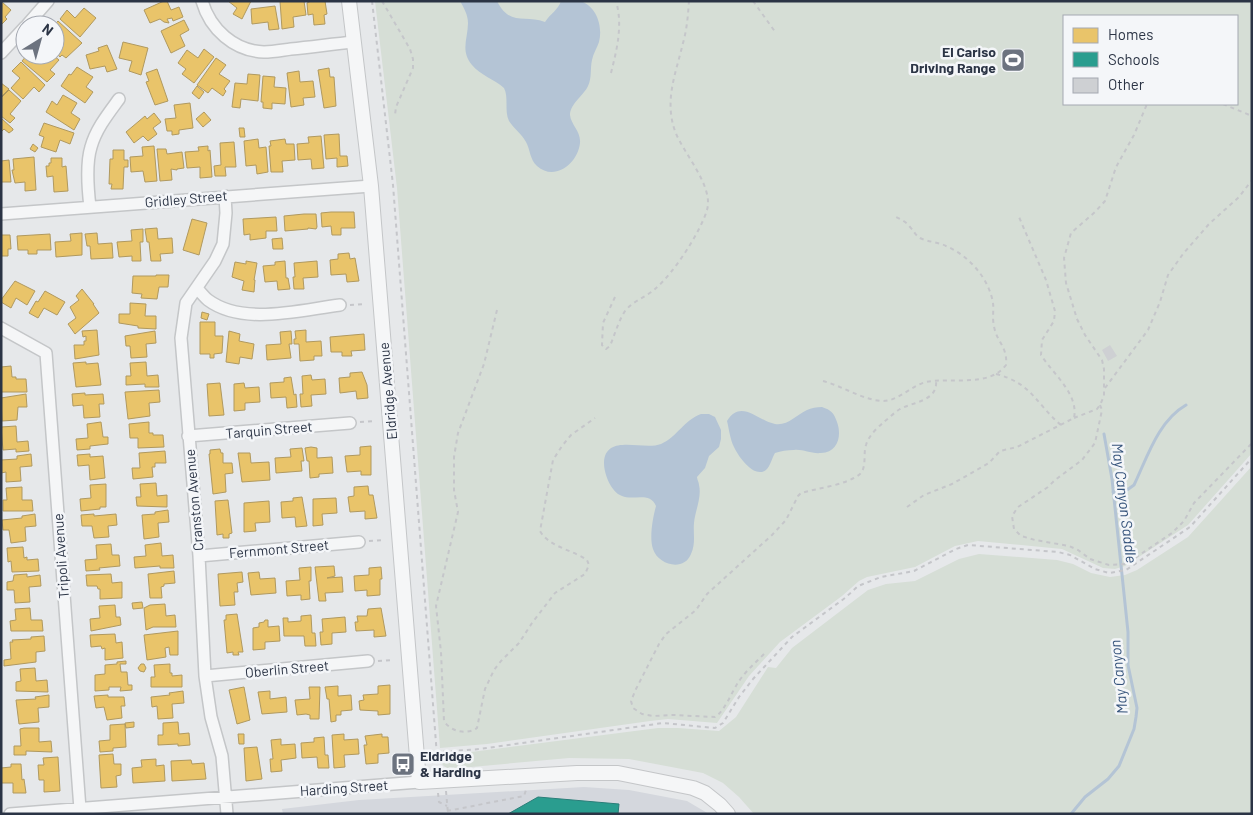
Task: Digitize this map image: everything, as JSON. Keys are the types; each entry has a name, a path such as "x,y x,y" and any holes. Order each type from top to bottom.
{"street":[{"path":"36,15 48,1"},
{"path":"202,1 206,14 217,29 230,41 245,48 264,52 354,42"},
{"name":"Eldridge Avenue","path":"349,1 371,186 419,782"},
{"path":"1,53 15,38"},
{"path":"90,207 88,192 90,148 103,122 120,99"},
{"name":"Gridley Street","path":"1,214 371,186"},
{"name":"Cranston Avenue","path":"225,196 226,220 223,244 215,261 186,303 181,338 199,556 205,676 211,716 222,756 226,814"},
{"path":"197,289 208,300 228,310 242,313 262,315 340,305"},
{"name":"Tripoli Avenue","path":"1,328 46,353 80,809"},
{"name":"Tarquin Street","path":"188,436 350,423"},
{"name":"Fernmont Street","path":"199,556 359,542"},
{"name":"Oberlin Street","path":"205,676 368,661"},
{"name":"Harding Street","path":"10,814 419,782 577,773 618,773 693,788 720,805 728,814"}],"path":[{"path":"372,1 393,185 438,769"},
{"path":"382,1 410,49 413,60 413,68 396,107 395,115"},
{"path":"611,73 619,37 620,22 616,1"},
{"path":"615,297 603,323 602,345 606,349 610,346 626,310 663,282 694,237 707,211 709,202 705,188 675,131 670,100 672,80 686,27 689,1"},
{"path":"753,1 776,33"},
{"path":"907,507 924,495 952,484 989,463 1000,451 1017,447 1074,418 1097,409 1100,405 1105,388 1102,360 1077,319 1066,283 1064,258 1071,233 1105,201 1116,167 1134,135 1147,105"},
{"path":"1225,105 1252,116"},
{"path":"1105,388 1148,330 1160,302 1168,275 1209,224 1239,197 1252,180"},
{"path":"823,380 882,401 891,400 917,385 936,381 966,381 996,374 1006,365 1005,350 994,328 993,303 986,282 976,268 960,253 946,246 920,238 913,232 910,226 894,216"},
{"path":"1019,217 1046,280 1055,311 1054,321 1042,340 1041,355 1067,389 1076,406 1074,418"},
{"path":"340,305 365,304"},
{"path":"497,310 484,364 458,433 453,475 458,512 436,606 441,652 444,721 448,727 454,730 467,732 477,728 485,689 498,666 519,643 555,592 580,578 589,569 587,560 556,544 541,534 540,531 553,460 571,435 595,418"},
{"path":"996,374 1020,382 1029,390 1048,414 1061,425"},
{"path":"764,654 740,680 729,696 723,710 715,717 653,716 642,714 633,708 631,701 636,689 658,644 666,634 696,610 707,594 772,535 786,520 798,496 802,493 845,482 860,474 863,469 867,443 871,435 884,421 899,410 931,396 936,387 936,381"},
{"path":"1100,405 1102,410 1095,443 1082,460 1048,487 1018,507 1012,516 1014,529 1021,536 1068,546 1078,550 1090,559 1109,565 1126,564 1180,526 1194,503 1252,442"},
{"path":"350,423 374,421"},
{"path":"416,754 480,749 663,723 715,728 726,719 739,697 770,659 792,637 858,586 881,578 914,571 956,549 968,545 1058,552 1095,569 1110,573 1126,570 1184,532 1252,458"},
{"path":"359,542 383,540"},
{"path":"368,661 392,660"},
{"path":"446,792 448,812 524,796 527,787"},
{"path":"438,791 439,802 447,806"}],"shaded area":[{"path":"375,1 1252,1 1252,453 1188,525 1125,566 1115,569 1103,568 1062,549 978,541 955,546 915,567 867,577 859,581 780,642 749,676 717,723 668,719 487,744 440,748 397,188"},
{"path":"1252,466 1252,814 754,814 723,783 703,773 629,759 569,758 449,769 441,762 440,756 658,728 719,731 736,717 768,667 776,668 792,648 868,590 886,584 915,581 959,559 979,554 1057,560 1073,564 1091,573 1110,577 1125,575 1137,570 1188,537"},
{"path":"584,787 629,790 687,801 709,814 283,814 282,809 359,800"}],"water":[{"path":"460,1 497,1 507,14 513,17 545,22 561,1 580,1 591,7 595,12 600,36 591,63 590,80 586,89 572,107 570,115 579,135 580,143 575,157 564,168 551,172 535,164 524,139 509,121 504,88 479,72 468,60 465,50 468,20"},
{"path":"822,407 833,414 839,433 835,446 827,452 786,450 777,452 767,469 761,472 747,465 739,456 733,444 727,421 732,414 738,411 744,411 769,422 780,424 788,422 809,409"},
{"path":"701,414 709,414 715,417 721,430 721,439 719,447 709,456 705,468 697,477 700,494 695,518 693,550 688,560 677,565 671,564 660,559 653,549 651,533 656,506 653,501 646,498 626,497 618,494 609,482 604,463 606,454 611,448 626,445 653,446 661,444 672,437 690,420"}],"building: Homes":[{"path":"167,1 171,10 179,7 183,17 173,21 172,18 167,19 169,23 160,19 150,23 144,10"},
{"path":"228,1 251,1 242,19 233,14 237,8"},
{"path":"280,1 304,1 306,15 293,17 294,27 282,29"},
{"path":"311,1 325,1 327,14 324,15 325,24 314,25 313,14 308,15 307,3"},
{"path":"2,2 11,10 5,17 7,19 1,25"},
{"path":"275,6 279,29 269,30 268,22 252,24 251,9"},
{"path":"84,8 96,18 80,37 65,24 65,15 63,15 67,10 75,18"},
{"path":"184,20 189,30 180,35 185,46 171,53 161,31"},
{"path":"65,27 82,43 65,57"},
{"path":"123,42 148,48 141,75 129,71 132,61 119,58"},
{"path":"107,45 117,69 107,72 105,66 90,69 86,55 99,51 98,48"},
{"path":"204,49 214,57 194,83 182,74 186,69 178,63 187,50 198,58"},
{"path":"216,58 226,65 219,74 230,81 224,89 226,91 223,96 212,88 208,93 197,85"},
{"path":"18,65 24,65 45,85 39,92 34,87 23,99 11,88 20,78 12,71"},
{"path":"27,65 54,65 50,70 55,74 47,82"},
{"path":"77,67 93,77 86,87 93,92 85,103 61,86 69,74 71,75"},
{"path":"329,68 330,77 334,77 336,106 324,108 318,70"},
{"path":"157,69 168,101 155,105 146,82 149,81 146,73"},
{"path":"299,71 300,82 313,81 315,97 303,98 304,105 291,107 287,73"},
{"path":"248,74 260,75 258,101 241,99 240,108 232,107 235,83 247,84"},
{"path":"263,76 275,77 274,87 286,88 285,104 272,103 272,109 263,108 263,102 261,102"},
{"path":"1,83 9,89 1,97"},
{"path":"197,86 204,92 199,99 192,93"},
{"path":"9,90 21,101 10,114 15,118 10,123 1,116 1,98"},
{"path":"63,95 77,103 71,113 80,119 74,130 46,112 52,101 57,105"},
{"path":"190,103 193,128 179,130 179,134 172,135 172,131 167,131 165,119 176,118 174,105"},
{"path":"204,112 211,120 203,127 196,119"},
{"path":"154,113 161,122 153,128 157,134 148,141 143,136 134,143 126,132 145,116 147,119"},
{"path":"1,118 13,129 9,133 4,129 1,132"},
{"path":"44,123 74,133 70,144 60,140 56,152 41,147 44,137 39,135"},
{"path":"239,128 244,128 245,137 240,137"},
{"path":"339,134 340,156 347,156 348,166 337,167 337,158 326,159 324,135"},
{"path":"321,136 324,168 312,169 311,159 298,160 297,144 309,143 308,137"},
{"path":"258,139 259,148 266,147 268,172 257,174 256,165 246,166 244,141"},
{"path":"285,139 286,144 294,144 295,160 282,161 283,172 271,172 270,141"},
{"path":"234,142 236,167 225,167 226,176 215,176 214,166 221,165 220,143"},
{"path":"33,144 38,148 35,152 30,149"},
{"path":"154,146 157,181 145,182 143,171 131,172 130,157 143,156 142,147"},
{"path":"208,146 212,177 200,178 200,167 187,168 185,152 199,151 198,147"},
{"path":"157,149 166,149 167,154 182,152 184,168 171,169 172,180 160,181"},
{"path":"113,150 124,150 124,160 128,160 128,167 124,167 123,189 111,189 112,184 109,184 110,159 113,159"},
{"path":"34,157 36,190 25,191 25,182 15,183 12,170 14,170 13,159"},
{"path":"51,158 62,158 62,167 66,166 68,191 54,192 53,176 47,177 46,166 49,166 49,163 51,163"},
{"path":"9,160 11,182 1,182 1,161"},
{"path":"354,212 355,228 341,228 341,235 332,235 331,226 322,227 321,213"},
{"path":"316,214 316,229 308,228 285,231 284,216"},
{"path":"276,217 277,231 266,231 266,238 250,240 250,234 244,235 243,219"},
{"path":"192,219 207,223 199,255 183,250"},
{"path":"157,228 158,239 172,238 173,253 160,254 161,261 151,261 149,242 147,242 145,229"},
{"path":"143,229 143,242 140,242 141,261 132,261 132,256 119,257 117,242 132,241 131,230"},
{"path":"82,233 82,255 56,257 55,242 71,241 70,234"},
{"path":"97,233 98,244 112,243 113,258 91,259 90,246 87,246 85,234"},
{"path":"50,234 51,250 37,250 37,254 28,254 28,250 18,250 17,236"},
{"path":"1,235 10,235 11,249 8,249 8,256 1,256"},
{"path":"282,238 283,249 273,249 272,239"},
{"path":"349,253 350,259 355,258 359,281 347,282 346,274 331,275 330,260 338,259 338,254"},
{"path":"246,261 257,263 254,292 242,290 244,281 232,277 235,262 246,264"},
{"path":"285,261 286,278 288,278 290,289 278,290 277,281 265,282 263,266 275,265 275,262"},
{"path":"317,261 318,277 303,278 304,289 294,289 294,263"},
{"path":"169,275 168,287 159,287 157,299 141,298 142,294 132,293 133,276"},
{"path":"15,281 35,291 27,305 16,298 11,308 1,302 1,300"},
{"path":"82,289 99,313 75,334 68,324 76,318 70,307 79,300 76,296"},
{"path":"45,291 65,302 57,315 44,308 38,318 29,313"},
{"path":"130,303 146,304 145,316 156,316 156,329 138,328 138,326 119,323 119,314 130,314"},
{"path":"202,312 209,314 207,320 201,318"},
{"path":"200,322 215,322 215,336 223,336 222,353 214,354 214,358 210,358 210,354 200,354"},
{"path":"97,330 99,355 75,359 74,345 84,345 84,341 86,341 86,336 83,337 82,331"},
{"path":"306,330 306,342 321,341 322,356 314,356 314,360 300,361 299,344 294,344 294,339 296,339 295,331"},
{"path":"155,331 156,343 146,344 147,357 131,358 130,346 126,346 125,336"},
{"path":"229,331 240,334 239,341 254,344 252,359 240,357 239,364 226,362"},
{"path":"291,331 292,344 289,344 291,358 267,360 266,345 281,344 280,332"},
{"path":"364,334 365,350 351,351 352,356 342,356 342,352 331,352 330,337"},
{"path":"86,362 86,364 98,363 101,385 76,387 73,363"},
{"path":"146,362 147,376 158,375 159,387 145,387 145,384 126,385 126,376 131,376 130,363"},
{"path":"11,366 12,377 26,379 27,392 1,392 1,367"},
{"path":"362,372 367,385 368,398 357,399 356,391 340,393 339,378 350,377 350,373"},
{"path":"311,375 312,380 325,379 326,394 311,395 312,406 301,407 300,394 303,394 302,376"},
{"path":"291,377 294,395 296,394 297,407 287,408 286,397 271,398 270,383 284,382 284,378"},
{"path":"220,383 224,415 209,416 207,384"},
{"path":"244,383 245,388 259,387 260,402 245,403 245,410 234,411 234,384"},
{"path":"159,390 160,402 149,403 150,416 128,419 125,392"},
{"path":"85,393 85,395 103,394 104,404 99,404 100,417 84,418 83,405 73,406 72,394"},
{"path":"26,394 27,407 18,407 17,420 2,421 1,398"},
{"path":"101,422 103,437 108,437 108,444 77,450 76,439 88,438 87,424"},
{"path":"149,422 149,433 163,435 164,447 138,448 138,438 130,438 129,424"},
{"path":"16,426 17,442 28,441 29,451 3,450 1,427"},
{"path":"371,446 371,475 361,475 361,471 347,472 345,456 360,455 360,447"},
{"path":"302,448 304,461 301,461 302,471 276,473 275,458 291,457 290,449"},
{"path":"305,448 317,448 317,458 332,457 333,473 319,474 319,477 310,478 309,461 307,461"},
{"path":"220,449 221,453 223,453 223,463 232,463 233,473 225,474 226,492 213,494 209,454 210,450"},
{"path":"165,451 166,463 155,463 155,467 152,467 153,477 133,479 132,468 140,468 139,453"},
{"path":"238,453 250,453 251,463 269,462 270,480 242,482"},
{"path":"31,454 32,466 20,467 21,481 6,482 6,472 1,473 1,460 17,459 17,456"},
{"path":"90,454 90,457 103,456 105,478 90,480 89,465 78,466 77,455"},
{"path":"156,483 157,496 167,495 167,507 137,506 136,497 141,497 140,484"},
{"path":"106,484 106,507 81,511 80,499 91,498 90,485"},
{"path":"368,486 369,495 373,495 377,518 365,519 365,511 350,512 348,497 354,496 354,487"},
{"path":"22,487 22,500 32,500 33,511 3,511 3,500 7,500 6,488"},
{"path":"302,497 307,526 296,527 295,517 282,518 281,502 293,501 293,498"},
{"path":"336,498 337,513 322,514 323,525 313,526 313,499"},
{"path":"228,500 232,533 229,534 229,538 223,538 223,534 217,535 215,501"},
{"path":"269,501 270,522 255,523 256,531 244,532 244,503"},
{"path":"168,510 169,522 158,523 159,537 144,539 142,515"},
{"path":"35,514 36,526 25,527 26,541 11,543 9,530 3,530 2,520 22,518 22,516"},
{"path":"94,514 94,516 116,514 117,525 108,526 109,537 94,538 92,526 82,526 81,515"},
{"path":"161,543 162,556 173,555 174,568 160,568 160,566 135,568 134,557 146,556 145,545"},
{"path":"111,544 112,555 119,555 120,566 86,571 85,560 97,559 96,545"},
{"path":"23,547 24,558 27,557 27,560 38,559 39,571 12,572 11,561 8,562 7,548"},
{"path":"334,566 335,576 327,578 342,577 343,592 325,593 326,601 319,601 315,567"},
{"path":"311,567 311,581 309,581 310,599 301,600 301,595 287,596 286,581 300,580 299,568"},
{"path":"381,567 380,595 367,596 367,590 355,591 354,576 369,575 369,568"},
{"path":"174,571 175,583 164,584 161,587 162,598 150,598 148,574"},
{"path":"242,572 243,582 237,583 238,592 234,592 235,605 220,606 218,574"},
{"path":"259,572 260,579 275,578 276,593 251,595 248,573"},
{"path":"27,574 27,577 40,575 41,586 29,587 30,602 15,603 14,590 7,590 7,582 13,581 14,575"},
{"path":"111,574 112,583 122,582 122,598 100,599 100,589 97,586 87,586 86,575"},
{"path":"142,602 143,608 133,609 132,603"},
{"path":"165,604 166,616 175,615 176,627 153,627 146,630 144,608 150,605"},
{"path":"115,605 116,617 120,617 121,625 91,631 90,619 100,618 99,606"},
{"path":"30,608 31,620 42,620 43,631 11,631 10,621 16,620 15,609"},
{"path":"381,608 386,636 374,637 374,630 356,631 355,622 358,622 357,616 367,616 368,609"},
{"path":"237,614 243,652 238,652 239,655 233,655 233,652 227,653 224,620 226,620 226,615"},
{"path":"311,615 312,633 315,633 316,646 305,646 304,636 284,636 283,618 288,618 288,622 301,621 301,616"},
{"path":"345,617 346,632 332,633 332,644 321,645 322,619"},
{"path":"268,620 268,627 279,626 280,641 265,642 265,649 253,650 253,628 259,627 259,623"},
{"path":"178,631 178,655 170,655 169,647 165,648 166,657 147,660 144,635"},
{"path":"115,634 116,643 122,642 123,658 105,660 105,648 102,649 101,646 91,647 90,635"},
{"path":"44,636 45,651 36,652 36,662 4,666 4,660 11,659 10,642 13,642 12,640"},
{"path":"126,661 126,664 120,664 121,672 127,672 128,685 132,685 132,690 120,691 121,687 109,687 109,690 95,691 95,675 105,674 105,665"},
{"path":"141,664 144,664 146,668 144,672 138,668"},
{"path":"170,664 172,676 182,675 182,687 151,687 151,677 155,677 154,665"},
{"path":"35,668 36,681 47,680 48,692 16,691 16,682 21,681 20,669"},
{"path":"390,685 390,714 378,715 378,711 360,710 359,701 364,700 363,695 378,694 378,686"},
{"path":"338,686 338,696 351,695 352,710 341,711 341,715 336,715 336,721 331,722 329,699 327,699 325,687"},
{"path":"244,687 250,720 237,724 229,690"},
{"path":"309,687 320,687 319,719 310,719 310,715 306,714 297,715 295,700 310,699"},
{"path":"183,691 184,703 172,704 173,718 158,719 157,706 152,707 151,697 170,695 169,693"},
{"path":"270,691 270,699 286,697 287,712 262,714 258,692"},
{"path":"49,695 49,707 38,708 39,722 19,724 16,700 36,699 35,697"},
{"path":"108,695 108,697 124,697 125,706 121,706 122,718 107,720 104,707 96,708 94,696"},
{"path":"134,722 134,727 126,728 125,723"},
{"path":"178,722 179,734 189,733 190,745 158,745 158,735 163,735 163,723"},
{"path":"125,724 126,747 100,752 99,741 110,740 110,725"},
{"path":"39,728 39,742 51,741 52,752 26,751 26,755 14,755 14,746 21,746 20,729"},
{"path":"238,734 244,734 244,744 239,744"},
{"path":"344,734 344,740 358,739 359,754 344,755 345,767 334,768 332,735"},
{"path":"382,734 382,737 388,737 389,753 378,754 378,763 366,764 364,745 367,745 365,736"},
{"path":"324,737 325,755 328,755 329,768 318,768 317,757 302,758 301,743 314,742 314,738"},
{"path":"281,739 281,745 295,744 296,758 281,760 282,771 271,772 270,759 273,759 271,740"},
{"path":"257,747 262,779 246,781 244,748"},
{"path":"113,754 114,764 121,764 121,775 116,776 117,787 101,788 99,755"},
{"path":"58,757 60,791 44,792 44,780 39,780 38,765 44,765 43,758"},
{"path":"156,759 156,766 164,765 165,781 133,783 132,768 142,767 141,760"},
{"path":"191,760 192,764 204,763 206,779 172,781 171,761"},
{"path":"11,764 21,764 22,780 24,779 26,793 13,793 13,783 1,783 1,768 11,767"}],"building: Schools":[{"path":"538,797 619,804 618,814 508,814"}],"building: Other":[{"path":"1110,345 1117,356 1108,361 1102,350"}],"waterway":[{"name":"May Canyon Saddle","path":"1113,492 1127,490 1134,485 1161,430 1168,420 1186,405"},
{"name":"May Canyon","path":"1071,814 1085,797 1108,779 1119,766 1134,729 1137,708 1128,665 1128,632 1112,479 1104,434"}],"place":[{"name":"El Cariso Driving Range","path":"1013,60"},
{"name":"Eldridge & Harding","path":"403,764"}]}
